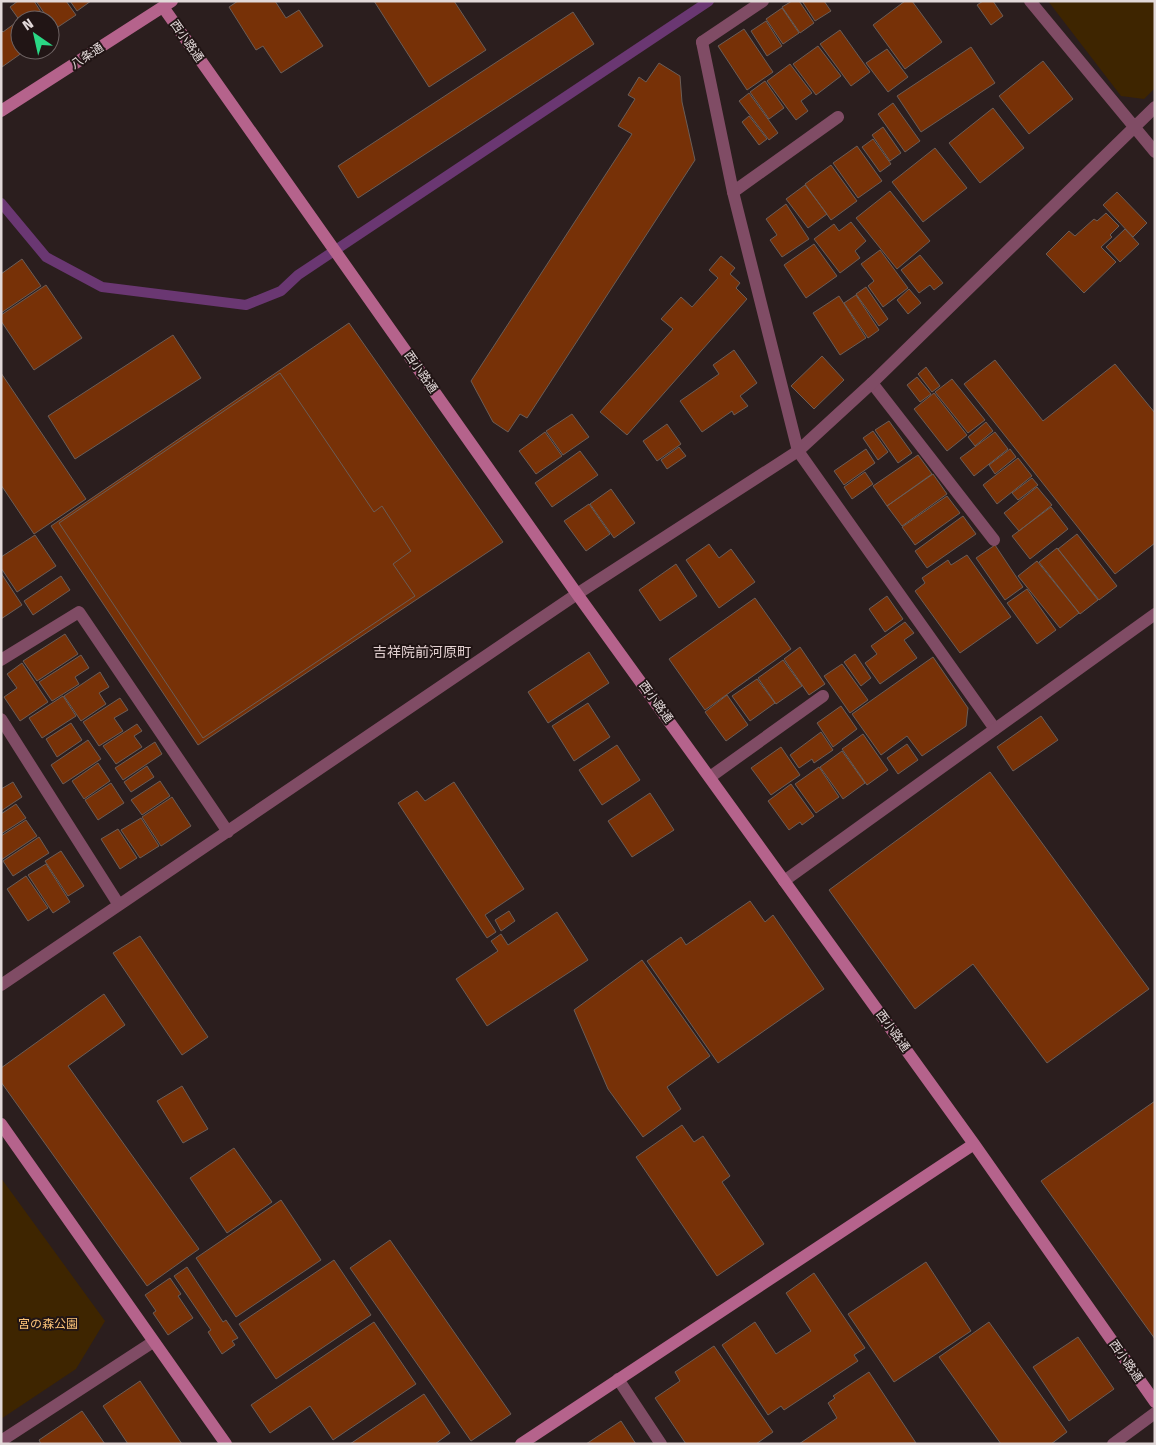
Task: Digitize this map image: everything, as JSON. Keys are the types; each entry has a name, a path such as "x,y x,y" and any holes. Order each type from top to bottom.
{"street":[{"path":"763,1 702,42 733,192 798,451 995,729"},
{"path":"1030,1 1155,152"},
{"name":"八条通","path":"1,111 165,3"},
{"name":"西小路通","path":"165,3 354,278 577,594 974,1144 1155,1402"},
{"path":"1,985 577,594 798,451 872,383 1155,107"},
{"path":"733,192 838,117"},
{"path":"872,383 994,540"},
{"path":"1,660 79,612 228,832"},
{"path":"784,881 1155,614"},
{"path":"710,777 823,696"},
{"path":"1,719 119,905"},
{"path":"1,1124 226,1444"},
{"path":"521,1444 974,1144"},
{"path":"1,1441 153,1342"},
{"path":"618,1379 661,1444"},
{"path":"1113,1444 1155,1413"}],"green space":[{"path":"1048,1 1155,1 1155,88 1144,99 1121,96"},
{"name":"宮の森公園","path":"1,1178 105,1321 76,1369 1,1419"}],"building":[{"path":"18,1 34,1 40,10 12,10 10,7"},
{"path":"36,1 66,1 76,15 60,26 60,10 42,10"},
{"path":"70,1 91,1 77,11"},
{"path":"238,1 275,1 286,18 299,10 323,46 281,73 263,46 256,50 229,7"},
{"path":"374,1 454,1 486,50 429,87"},
{"path":"792,1 799,1 814,23 800,33 782,7"},
{"path":"802,1 824,1 831,11 815,21"},
{"path":"905,1 912,1 942,42 905,69 873,25"},
{"path":"983,1 993,1 1003,16 991,25 977,5"},
{"path":"782,8 799,33 783,44 766,19"},
{"path":"573,12 594,44 358,198 338,166"},
{"path":"766,21 782,46 767,56 751,31"},
{"path":"10,27 10,60 12,60 2,67 1,30 3,32"},
{"path":"744,29 773,72 747,90 718,46"},
{"path":"840,30 870,72 851,86 820,44"},
{"path":"818,46 841,76 816,95 793,64"},
{"path":"971,47 995,83 921,132 897,96"},
{"path":"887,49 908,77 888,92 866,63"},
{"path":"1043,61 1073,99 1029,134 999,96"},
{"path":"659,63 680,76 682,102 695,160 527,418 520,414 508,432 493,422 471,381 632,134 618,126 635,99 628,95 639,77 646,82"},
{"path":"790,64 812,93 801,101 808,111 796,120 767,81"},
{"path":"765,81 784,108 769,119 750,92"},
{"path":"749,93 778,133 769,140 739,101"},
{"path":"893,103 920,141 905,152 878,114"},
{"path":"993,108 1024,148 980,183 949,143"},
{"path":"749,116 767,139 759,145 742,122"},
{"path":"883,127 901,153 890,161 872,135"},
{"path":"873,139 891,164 880,172 862,147"},
{"path":"857,146 882,181 858,198 833,163"},
{"path":"935,148 967,188 923,222 892,182"},
{"path":"831,165 857,201 831,220 805,184"},
{"path":"805,185 827,214 808,228 786,199"},
{"path":"890,191 930,241 897,269 856,218"},
{"path":"1117,192 1147,223 1133,237 1103,205"},
{"path":"786,204 809,239 782,257 770,240 777,235 766,219"},
{"path":"1106,213 1119,226 1110,235 1112,237 1101,247 1116,262 1084,293 1046,254 1069,231 1075,236 1094,219 1097,221"},
{"path":"851,222 866,241 855,251 860,258 840,273 814,239 834,224 839,231"},
{"path":"1125,229 1139,244 1120,262 1106,247"},
{"path":"814,244 837,276 806,298 784,265"},
{"path":"880,250 908,288 883,307 868,286 874,281 861,264"},
{"path":"920,255 943,283 934,290 930,285 919,293 901,270"},
{"path":"721,256 735,268 730,274 740,283 736,288 747,299 627,435 600,412 673,329 661,319 681,297 692,307 718,278 709,270"},
{"path":"22,259 41,286 1,313 1,274"},
{"path":"46,285 82,338 34,370 1,321 1,315"},
{"path":"866,287 888,319 879,326 856,294"},
{"path":"909,289 921,303 908,314 897,300"},
{"path":"856,295 879,330 868,338 844,303"},
{"path":"839,296 866,338 840,355 813,313"},
{"path":"349,323 503,542 198,745 51,526"},
{"path":"173,335 201,378 75,459 48,416"},
{"path":"734,350 757,383 740,396 748,406 734,415 732,411 702,432 680,401 719,374 713,365"},
{"path":"822,356 844,380 814,409 791,386"},
{"path":"995,360 1043,421 1115,364 1155,413 1155,543 1115,574 964,384"},
{"path":"926,367 940,386 932,392 918,374"},
{"path":"1,373 86,499 34,534 1,485"},
{"path":"280,373 374,512 382,506 411,551 393,564 415,596 203,738 59,523"},
{"path":"917,377 931,394 920,402 907,385"},
{"path":"952,379 985,420 968,433 935,392"},
{"path":"934,393 967,435 947,451 914,409"},
{"path":"572,414 589,437 563,455 546,431"},
{"path":"889,421 912,453 898,463 875,430"},
{"path":"986,422 993,431 975,446 968,437"},
{"path":"667,424 681,444 657,461 643,441"},
{"path":"873,431 888,452 878,460 863,438"},
{"path":"545,432 562,456 536,474 519,451"},
{"path":"995,432 1008,449 974,476 960,458"},
{"path":"679,447 686,456 667,469 661,460"},
{"path":"866,449 875,463 844,485 834,471"},
{"path":"1010,449 1016,457 995,474 989,465"},
{"path":"580,451 598,475 552,507 535,483"},
{"path":"918,455 932,474 887,506 873,486"},
{"path":"1018,458 1032,476 997,504 983,485"},
{"path":"865,472 873,484 852,499 844,487"},
{"path":"933,474 947,494 902,526 887,506"},
{"path":"1032,478 1038,485 1018,500 1012,493"},
{"path":"1037,487 1052,505 1019,531 1004,513"},
{"path":"611,489 635,523 614,538 590,504"},
{"path":"947,496 960,513 915,545 902,527"},
{"path":"589,504 610,534 586,551 564,521"},
{"path":"1051,507 1068,529 1030,559 1012,536"},
{"path":"963,516 976,534 927,568 915,551"},
{"path":"1077,534 1117,586 1099,600 1058,549"},
{"path":"35,535 56,566 17,592 1,568 1,557"},
{"path":"709,544 719,558 731,549 755,582 719,608 686,560"},
{"path":"995,545 1023,587 1005,600 976,558"},
{"path":"1057,548 1098,600 1080,614 1039,562"},
{"path":"967,555 1011,617 960,653 915,591 925,583 922,578 948,560 951,565"},
{"path":"1037,561 1079,613 1060,628 1018,576"},
{"path":"676,564 697,596 660,621 639,590"},
{"path":"1,573 22,605 1,619"},
{"path":"61,576 70,590 33,615 24,601"},
{"path":"1027,589 1056,630 1037,644 1007,603"},
{"path":"887,596 903,619 885,632 869,609"},
{"path":"755,598 791,649 705,710 669,659"},
{"path":"905,622 914,633 904,640 917,658 880,684 865,663 877,654 871,646"},
{"path":"65,634 78,654 37,681 23,661"},
{"path":"800,647 825,684 809,695 784,659"},
{"path":"589,652 609,683 548,723 528,692"},
{"path":"855,654 871,678 861,686 844,662"},
{"path":"81,655 89,668 75,677 79,684 52,701 39,682"},
{"path":"933,657 968,708 966,726 922,756 907,736 881,755 852,714"},
{"path":"783,660 802,686 776,704 758,678"},
{"path":"22,663 48,702 20,721 4,697 17,688 7,674"},
{"path":"842,664 868,700 850,713 824,676"},
{"path":"100,672 109,687 99,693 106,704 81,721 64,696"},
{"path":"757,679 775,703 750,721 732,696"},
{"path":"727,695 748,725 726,741 705,712"},
{"path":"63,696 76,716 42,738 29,718"},
{"path":"120,698 128,710 114,718 123,731 99,746 83,722"},
{"path":"588,703 610,737 574,761 552,726"},
{"path":"841,706 857,729 833,747 817,723"},
{"path":"1041,716 1058,740 1013,771 997,747"},
{"path":"71,723 82,740 57,757 46,739"},
{"path":"137,724 142,731 134,736 142,747 116,764 103,746"},
{"path":"821,732 833,750 814,763 812,759 799,768 790,755"},
{"path":"863,734 888,770 867,785 842,749"},
{"path":"88,740 101,759 63,784 51,765"},
{"path":"155,742 162,754 123,780 115,768"},
{"path":"907,744 918,760 898,774 887,758"},
{"path":"617,745 640,780 602,805 579,770"},
{"path":"781,747 800,775 771,795 751,768"},
{"path":"842,751 865,783 843,799 820,767"},
{"path":"98,763 110,781 84,799 72,781"},
{"path":"147,766 154,777 131,792 124,782"},
{"path":"819,767 839,797 816,813 795,784"},
{"path":"990,772 1149,989 1047,1063 973,964 915,1009 829,890"},
{"path":"160,781 170,796 142,815 131,800"},
{"path":"13,782 22,797 1,811 1,789"},
{"path":"454,782 524,889 485,915 496,932 487,938 398,803 417,791 425,801"},
{"path":"111,783 124,803 98,820 85,800"},
{"path":"791,784 814,816 802,825 800,822 789,830 768,801"},
{"path":"650,793 674,830 632,857 608,821"},
{"path":"172,797 191,826 161,846 142,817"},
{"path":"16,804 26,818 1,834 1,814"},
{"path":"141,818 159,846 140,858 121,830"},
{"path":"26,820 37,836 1,860 1,836"},
{"path":"118,829 137,858 120,869 101,839"},
{"path":"39,837 49,853 13,876 3,861"},
{"path":"61,851 84,886 68,896 45,861"},
{"path":"46,864 70,902 53,913 28,875"},
{"path":"26,876 48,908 28,921 7,889"},
{"path":"750,901 765,922 773,915 824,989 718,1063 647,961 681,937 686,945"},
{"path":"509,911 515,921 501,931 495,920"},
{"path":"557,912 588,960 487,1026 456,979 498,951 491,941 501,934 508,945"},
{"path":"140,936 208,1037 182,1055 113,953"},
{"path":"642,960 710,1056 667,1087 681,1109 643,1137 608,1089 574,1010"},
{"path":"104,994 125,1025 68,1066 199,1249 147,1286 1,1082 1,1068"},
{"path":"182,1086 208,1129 183,1143 157,1101"},
{"path":"1155,1101 1155,1339 1041,1181"},
{"path":"682,1125 694,1142 703,1136 730,1176 722,1182 764,1244 717,1276 636,1157"},
{"path":"234,1148 272,1202 227,1233 190,1178"},
{"path":"281,1200 321,1260 236,1317 196,1258"},
{"path":"390,1240 511,1414 471,1441 350,1268"},
{"path":"334,1260 371,1315 276,1379 239,1324"},
{"path":"926,1262 971,1331 894,1382 848,1314"},
{"path":"187,1267 223,1322 226,1320 238,1338 232,1341 235,1345 222,1354 208,1332 211,1330 174,1276"},
{"path":"814,1273 865,1348 854,1355 858,1361 784,1410 781,1406 768,1415 722,1345 755,1322 776,1354 811,1331 786,1293"},
{"path":"170,1278 181,1294 178,1296 193,1318 168,1335 153,1313 156,1311 145,1295"},
{"path":"374,1322 416,1384 333,1440 310,1406 270,1433 251,1405"},
{"path":"989,1322 1067,1432 1051,1444 1001,1444 939,1357"},
{"path":"1078,1337 1114,1389 1069,1421 1033,1367"},
{"path":"714,1346 773,1432 756,1444 686,1444 655,1398 680,1381 675,1372"},
{"path":"869,1372 916,1443 799,1444 837,1418 828,1403 835,1398 833,1396"},
{"path":"140,1381 182,1444 128,1444 103,1406"},
{"path":"424,1394 450,1433 435,1444 350,1444"},
{"path":"82,1411 105,1444 41,1444 39,1440"},
{"path":"621,1421 636,1444 586,1444"}],"waterway":[{"path":"1,203 46,257 102,287 246,305 281,291 298,275 709,1"}],"district":[{"name":"吉祥院前河原町","path":"422,652"}]}
